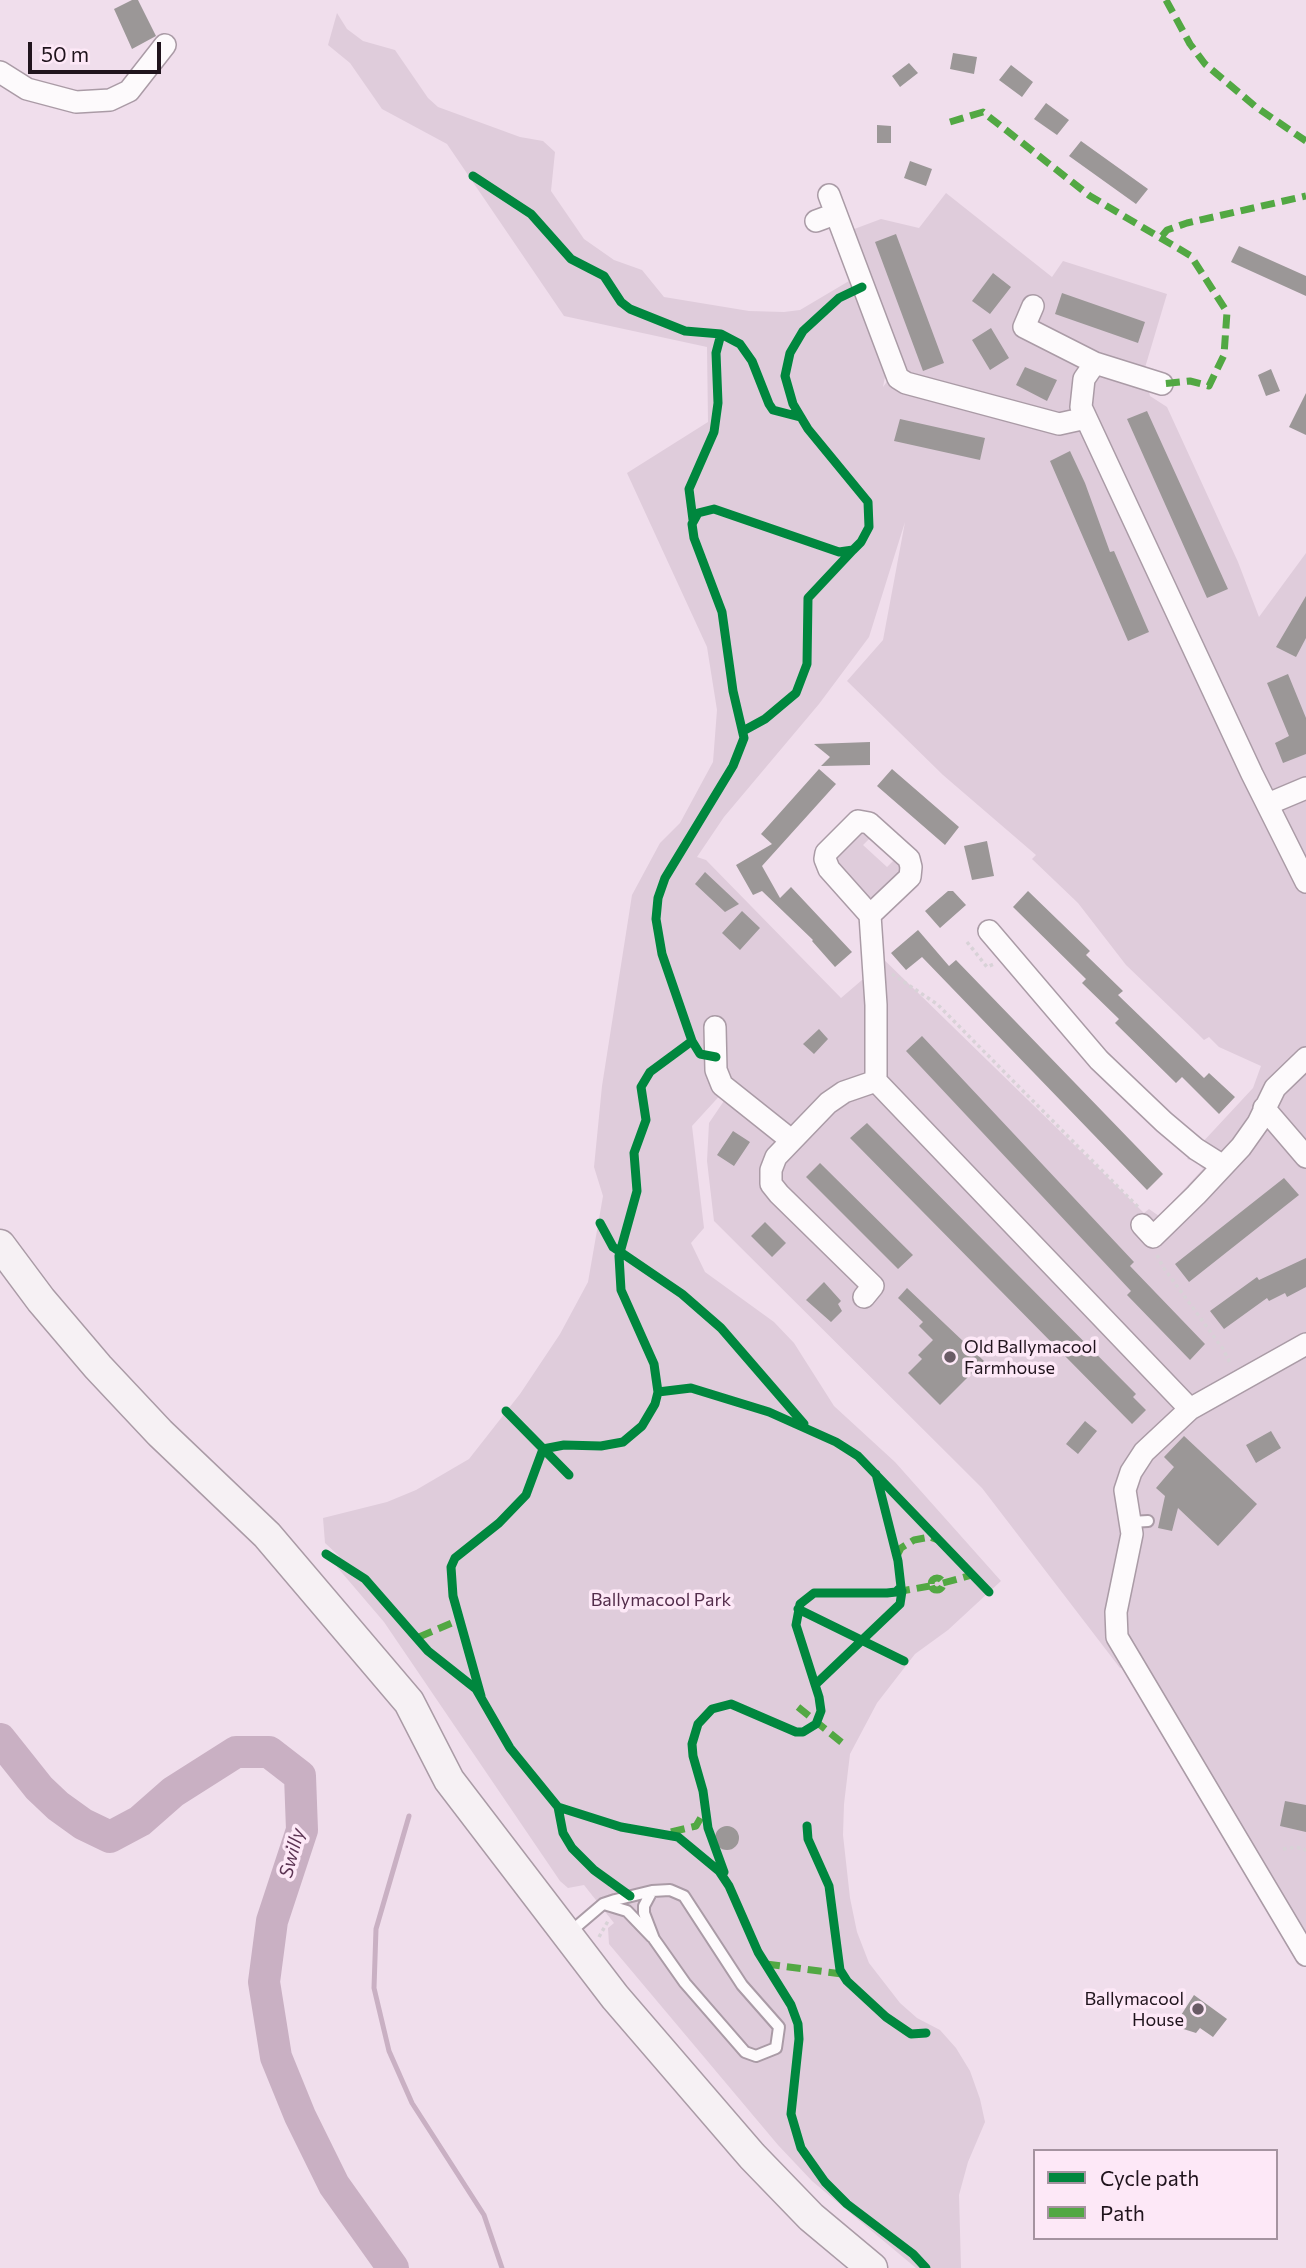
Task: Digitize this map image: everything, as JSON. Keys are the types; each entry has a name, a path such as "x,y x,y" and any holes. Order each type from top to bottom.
{"main road":[{"path":"0,1245 41,1300 98,1367 160,1433 267,1535 409,1702 449,1780 615,1997 752,2156 811,2217 872,2268"}],"street":[{"path":"0,72 27,89 51,96 76,102 110,100 129,91 165,45"},
{"path":"827,210 898,377 906,383 1059,424 1086,418"},
{"path":"1033,306 1024,327 1095,363 1162,384"},
{"path":"1095,363 1084,379 1080,392 1086,418 1306,882"},
{"path":"1268,804 1306,789"},
{"path":"870,915 876,1005 876,1081 1190,1409"},
{"path":"989,931 1099,1060 1164,1122 1196,1149 1223,1166"},
{"path":"715,1027 716,1070 722,1085 791,1140"},
{"path":"1142,1225 1153,1237 1223,1166 1241,1147 1275,1087 1306,1058"},
{"path":"863,1297 873,1286 771,1184 771,1170 776,1157 791,1140 844,1092 876,1081"},
{"path":"1264,1108 1306,1157"},
{"path":"1306,1344 1190,1409 1144,1452 1131,1472 1125,1490 1140,1521 1132,1534 1115,1625 1122,1650 1306,1955"}],"lane":[{"path":"567,1935 603,1904 652,1891 670,1890 684,1896 742,1985 779,2027 776,2048 755,2056 745,2052 705,2008 654,1939 627,1911 603,1904"},
{"path":"652,1891 644,1906 654,1939"}],"path":[{"path":"885,975 893,974 937,1004 1139,1207 1142,1225"},
{"path":"1155,1250 1163,1267 1223,1349 1234,1372"},
{"path":"1283,1849 1296,1847 1306,1850"}],"green space":[{"name":"Ballymacool Park","path":"337,13 347,29 363,41 395,50 428,98 438,107 520,137 543,141 555,152 551,191 584,239 614,260 642,270 664,297 749,311 784,312 800,310 849,281 886,372 883,387 894,372 849,231 881,219 919,228 946,193 1052,277 1063,261 1167,294 1144,371 1150,396 1167,407 1238,562 1259,617 1306,553 1306,1955 1130,1664 1120,1668 982,1488 714,1221 707,1161 709,1123 730,1092 724,1091 692,1126 704,1228 691,1243 705,1272 774,1322 794,1343 834,1406 895,1462 1001,1581 948,1630 915,1654 877,1703 850,1754 844,1804 843,1835 850,1898 857,1932 869,1963 900,2003 917,2018 940,2030 956,2048 970,2071 980,2099 985,2122 968,2162 959,2195 961,2268 916,2268 812,2181 778,2145 609,1944 608,1928 614,1923 584,1885 568,1888 560,1881 384,1622 337,1567 339,1556 325,1543 323,1518 387,1502 416,1490 469,1459 520,1394 560,1334 588,1282 603,1196 594,1167 602,1086 632,895 660,843 680,823 713,762 717,710 707,647 627,473 708,422 707,347 564,316 447,144 382,109 350,63 328,45","holes":["905,522 883,640 847,681 943,775 1036,855 1032,859 1078,903 1126,965 1204,1040 1209,1037 1219,1047 1261,1066 1253,1088 1187,1159 1195,1161 1203,1169 1159,1216 1149,1209 1144,1213 872,948 874,976 862,980 841,998 706,860 697,857 724,817 819,704 869,637"]},
{"path":"859,830 872,836 863,845 887,867 896,858 900,862 900,874 875,897 869,897 836,864 835,857"}],"building":[{"path":"132,0 138,0 156,36 132,49 114,9"},
{"path":"953,53 977,57 974,74 950,69"},
{"path":"909,63 918,73 900,87 892,76"},
{"path":"1011,65 1033,82 1022,97 999,80"},
{"path":"1046,103 1069,120 1057,135 1034,119"},
{"path":"877,125 891,126 891,143 877,143"},
{"path":"1081,141 1148,189 1136,204 1069,156"},
{"path":"910,161 932,169 926,186 904,178"},
{"path":"896,234 944,363 923,371 875,242"},
{"path":"1239,246 1306,276 1306,296 1231,262"},
{"path":"993,273 1011,287 990,314 972,301"},
{"path":"1062,293 1145,322 1138,343 1055,314"},
{"path":"991,328 1009,358 990,370 972,340"},
{"path":"1025,367 1057,380 1047,401 1016,385"},
{"path":"1271,369 1280,391 1266,396 1258,375"},
{"path":"1306,393 1306,435 1289,427"},
{"path":"1147,411 1228,589 1207,598 1127,419"},
{"path":"900,419 985,438 980,460 894,441"},
{"path":"1070,451 1085,483 1110,552 1114,551 1149,632 1128,641 1050,461"},
{"path":"1306,596 1306,638 1296,657 1276,647"},
{"path":"1288,674 1306,718 1306,754 1283,763 1275,743 1289,736 1267,683"},
{"path":"870,742 870,765 821,766 830,757 814,744"},
{"path":"819,769 836,784 762,866 780,898 791,887 852,952 835,967 813,940 762,891 753,895 736,865 772,844 761,834"},
{"path":"892,769 959,827 945,845 877,786"},
{"path":"987,841 994,876 972,880 964,846"},
{"path":"705,872 739,904 725,912 695,884"},
{"path":"948,891 953,891 966,905 940,928 925,911"},
{"path":"1028,891 1090,951 1086,955 1123,991 1118,995 1204,1078 1209,1073 1235,1097 1219,1114 1182,1077 1176,1083 1115,1023 1119,1019 1082,983 1086,979 1013,907"},
{"path":"742,911 760,928 740,950 722,933"},
{"path":"918,930 949,966 956,960 1163,1174 1147,1190 922,957 906,970 891,953"},
{"path":"819,1029 828,1039 814,1054 803,1044"},
{"path":"922,1036 1134,1262 1130,1266 1205,1344 1190,1360 1127,1295 1131,1291 906,1051"},
{"path":"867,1123 1136,1394 1133,1397 1146,1410 1132,1424 850,1138"},
{"path":"733,1131 750,1142 734,1166 717,1155"},
{"path":"820,1163 913,1255 898,1269 806,1177"},
{"path":"1284,1178 1299,1195 1189,1282 1175,1264"},
{"path":"765,1222 786,1243 772,1257 751,1236"},
{"path":"1306,1258 1306,1287 1287,1297 1285,1293 1269,1301 1267,1298 1224,1329 1210,1311 1257,1277 1259,1280"},
{"path":"824,1282 841,1301 838,1304 842,1311 831,1322 806,1300"},
{"name":"Old Ballymacool Farmhouse","path":"907,1288 984,1361 940,1405 908,1373 922,1359 918,1355 933,1340 919,1326 923,1322 898,1298"},
{"path":"1085,1421 1097,1431 1078,1454 1066,1444"},
{"path":"1271,1431 1281,1448 1256,1463 1246,1445"},
{"path":"1184,1436 1257,1504 1218,1546 1178,1508 1172,1531 1158,1528 1165,1496 1156,1488 1174,1467 1164,1457"},
{"path":"1285,1801 1306,1805 1306,1832 1280,1826"},
{"path":"727,1826 735,1830 739,1838 735,1846 727,1850 719,1846 715,1838 719,1830"},
{"name":"Ballymacool House","path":"1194,1995 1227,2019 1213,2037 1200,2028 1196,2033 1174,2026"}],"waterway":[{"name":"Swilly","path":"0,1739 39,1788 58,1806 83,1824 110,1837 140,1821 173,1792 236,1752 269,1752 300,1776 302,1830 272,1921 264,1982 276,2057 300,2116 334,2185 393,2268"},
{"path":"409,1816 376,1929 374,1988 389,2051 412,2103 484,2215 502,2268"}],"marked path":[{"path":"1166,0 1190,44 1205,64 1256,107 1306,141"},
{"path":"950,122 983,112 1090,196 1191,256 1227,312 1224,355 1209,386 1190,381 1162,384"},
{"path":"1162,236 1167,230 1187,223 1306,196"},
{"path":"897,1556 901,1548 914,1540 930,1537 938,1540"},
{"path":"943,1583 972,1575"},
{"path":"932,1579 942,1579 943,1584 942,1589 932,1589 932,1579"},
{"path":"896,1592 930,1586"},
{"path":"419,1637 459,1620"},
{"path":"798,1707 846,1746"},
{"path":"671,1832 696,1826 704,1812"},
{"path":"766,1964 842,1974"}],"cycle path":[{"path":"473,176 531,214 571,259 604,276 621,302 630,309 685,331 721,334 740,344 752,361 773,410 800,417"},
{"path":"716,1057 700,1054 692,1041 662,954 656,919 658,898 665,878 733,766 744,738 733,691 722,612 694,538 692,524 698,513 714,509 839,552 853,550 861,542 869,527 868,502 808,429 793,404 785,376 790,353 803,331 839,298 862,287"},
{"path":"693,520 689,489 714,432 718,403 716,353 721,334"},
{"path":"743,731 765,719 796,693 807,664 808,598 853,550"},
{"path":"481,1696 453,1596 451,1567 455,1558 499,1523 526,1495 543,1449 564,1445 601,1446 623,1442 642,1426 655,1404 658,1392 654,1364 621,1290 619,1256 637,1191 634,1153 646,1120 641,1087 650,1072 692,1041"},
{"path":"600,1223 613,1247 682,1294 721,1328 804,1424"},
{"path":"658,1392 691,1388 769,1412 836,1442 858,1456 989,1592"},
{"path":"506,1411 569,1475"},
{"path":"724,1872 708,1828 703,1791 693,1756 692,1744 698,1724 712,1709 731,1704 796,1732 803,1732 816,1724 821,1711 819,1697 796,1625 800,1604 814,1593 887,1593 896,1592 901,1587 898,1561 876,1474"},
{"path":"326,1554 365,1579 428,1651 476,1689 510,1748 558,1807 621,1827 678,1837 719,1871 729,1886 758,1952 791,2005 798,2024 799,2039 791,2114 801,2148 825,2182 847,2204 913,2254 926,2268"},
{"path":"816,1684 900,1604 902,1591"},
{"path":"798,1609 904,1661"},
{"path":"558,1807 563,1833 572,1848 594,1870 630,1896"},
{"path":"807,1826 808,1839 829,1886 840,1970 847,1981 886,2017 911,2034 926,2033"}],"place":[{"name":"Old Ballymacool Farmhouse","path":"950,1357"},
{"name":"Ballymacool House","path":"1198,2009"}]}
